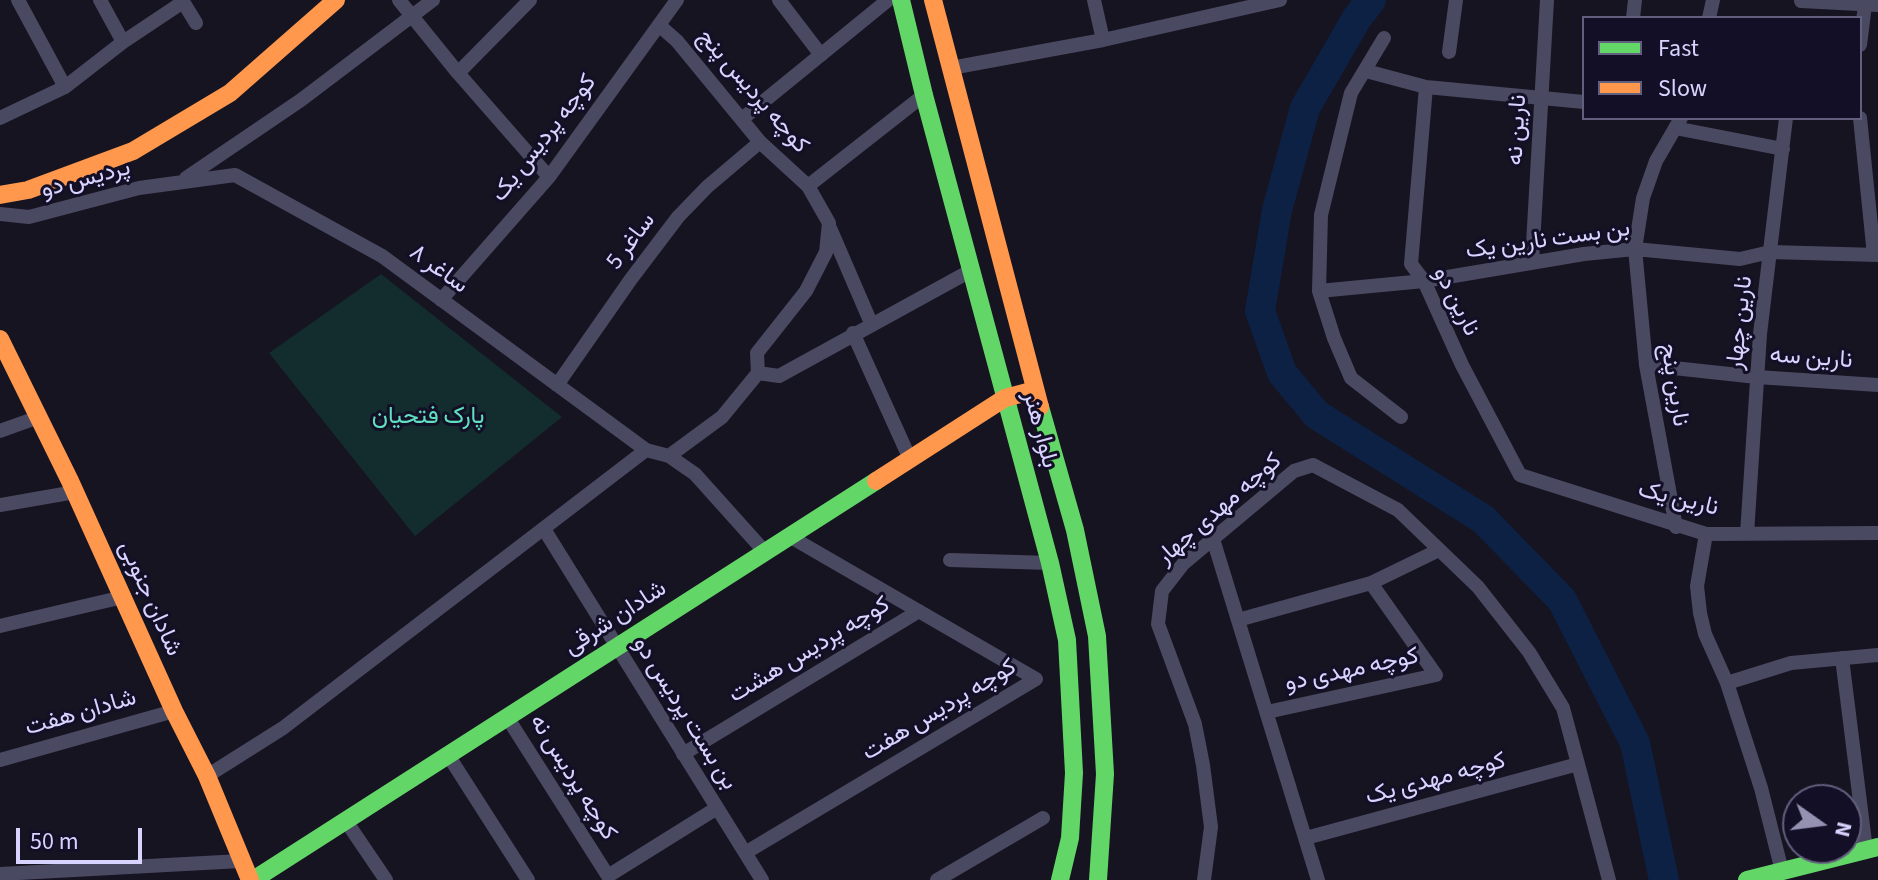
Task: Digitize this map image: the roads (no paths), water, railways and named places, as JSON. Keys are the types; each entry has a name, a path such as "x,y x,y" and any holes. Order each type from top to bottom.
{"main road":[{"path":"0,195 28,190 133,151 230,93 336,0"},
{"name":"بلوار هنر","path":"901,0 1050,563 1067,640 1073,760 1070,838 1060,880"},
{"name":"بلوار هنر","path":"933,0 1035,390 1075,530 1097,636 1105,774 1098,880"},
{"name":"شادان جنوبی","path":"0,339 75,492 252,880"},
{"name":"شادان شرقی","path":"252,880 1005,398 1035,390"},
{"path":"1747,880 1872,849"}],"street":[{"path":"18,0 65,87"},
{"path":"100,0 123,42"},
{"path":"399,0 549,177"},
{"path":"182,180 301,100 433,0"},
{"path":"458,73 530,0"},
{"name":"کوچه پردیس یک","path":"441,300 549,177 677,0"},
{"path":"779,0 821,55"},
{"path":"742,119 888,0"},
{"path":"1094,0 1103,40"},
{"path":"951,68 1103,40 1280,0"},
{"path":"1449,52 1456,0"},
{"name":"نارین نه","path":"1532,262 1547,0"},
{"path":"1801,0 1874,4 1862,39"},
{"path":"0,118 65,87 182,1 196,23"},
{"name":"کوچه پردیس پنج","path":"660,26 677,41 760,142 808,186 924,95"},
{"path":"1384,38 1351,93 1321,215 1319,291 1351,378 1401,417"},
{"path":"1366,71 1426,87 1582,102"},
{"name":"نارین دو","path":"1426,87 1411,264 1424,281 1462,365 1520,475"},
{"name":"نارین چهار","path":"1747,534 1757,377 1786,120"},
{"path":"1860,120 1876,255"},
{"path":"1678,123 1783,149"},
{"name":"نارین پنج","path":"1676,527 1646,365 1635,249 1643,198 1656,161 1678,123"},
{"name":"ساغر 5","path":"557,385 678,217 707,187 760,142"},
{"name":"ساغر ٨","path":"182,180 235,175 382,256 646,450 669,456 695,474 765,552"},
{"name":"پردیس دو","path":"0,214 29,217 182,180"},
{"path":"808,186 829,223 871,323"},
{"path":"669,456 722,417 758,373 757,353 806,291 826,252 829,223"},
{"name":"بن بست نارین یک","path":"1319,291 1424,281 1532,262 1635,249 1740,259 1770,252 1876,255"},
{"path":"758,373 779,376 972,270"},
{"path":"853,333 910,459"},
{"name":"نارین سه","path":"1646,365 1757,377 1878,385"},
{"path":"0,431 39,417"},
{"path":"207,776 283,728 646,450"},
{"name":"کوچه مهدی چهار","path":"1204,880 1211,827 1203,765 1195,724 1158,624 1162,591 1183,564 1294,471 1313,465 1398,510 1478,587 1529,652 1563,708 1609,880"},
{"name":"نارین یک","path":"1520,475 1706,534 1878,533"},
{"path":"0,505 75,492"},
{"name":"بن بست پردیس دو","path":"544,529 762,880"},
{"path":"1706,534 1697,586 1700,613 1705,634 1727,683 1761,788 1782,871"},
{"name":"کوچه پردیس هفت","path":"745,853 1036,679 789,536"},
{"path":"1213,539 1318,880"},
{"path":"1238,620 1371,583 1439,550"},
{"path":"950,560 1050,563"},
{"name":"کوچه مهدی دو","path":"1267,712 1436,675 1371,583"},
{"path":"0,626 123,597"},
{"name":"کوچه پردیس هشت","path":"683,754 919,611"},
{"path":"1727,683 1791,663 1878,655"},
{"path":"1842,658 1872,849"},
{"name":"شادان هفت","path":"0,760 174,711"},
{"name":"کوچه پردیس نه","path":"507,717 608,876 717,808"},
{"path":"448,755 528,880"},
{"name":"کوچه مهدی یک","path":"1306,838 1578,764"},
{"path":"937,880 1043,818"},
{"path":"346,821 386,880"},
{"path":"0,874 23,876 241,861"}],"waterway":[{"path":"1371,0 1357,18 1305,108 1277,210 1260,311 1282,373 1317,415 1483,519 1562,600 1635,743 1664,880"}],"park label":[{"name":"پارک فتحیان","path":"428,418"}]}
